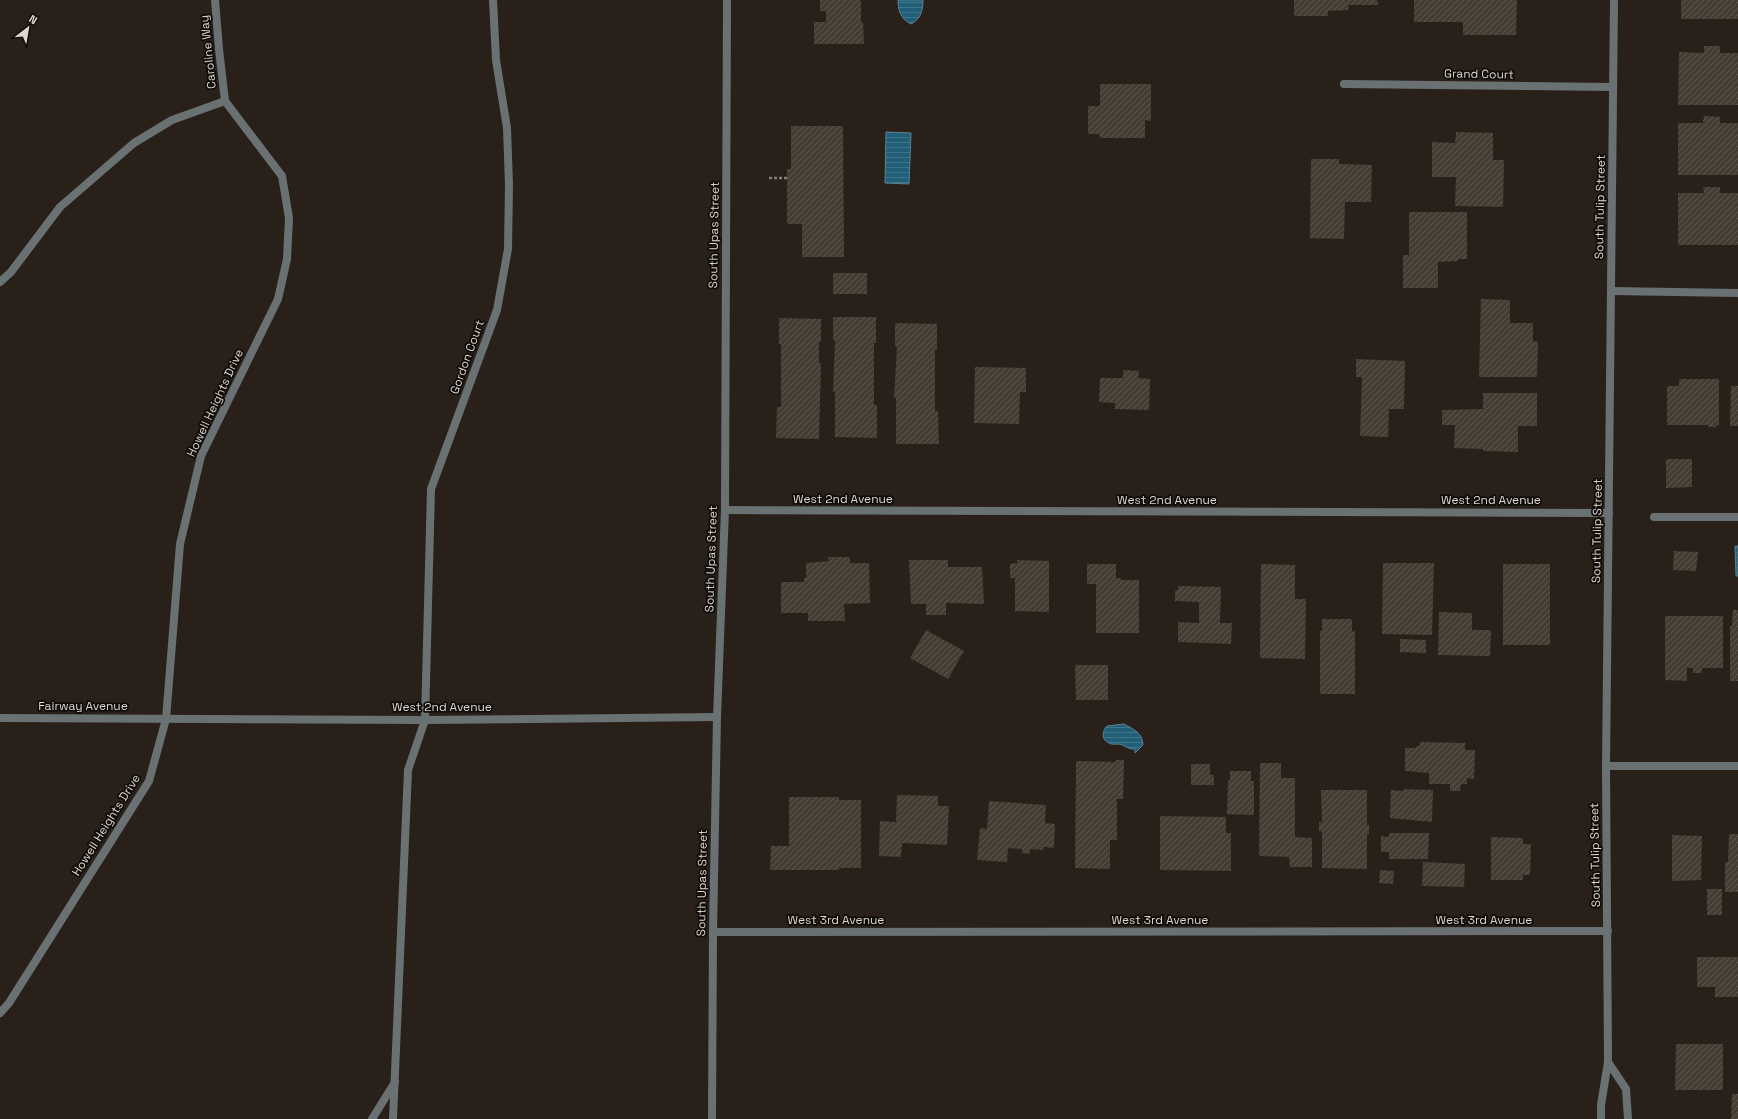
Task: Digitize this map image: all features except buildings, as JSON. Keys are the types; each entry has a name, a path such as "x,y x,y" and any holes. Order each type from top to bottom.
{"street":[{"name":"Caroline Way","path":"215,0 225,100"},
{"name":"Gordon Court","path":"393,1119 408,770 425,720 431,489 497,310 508,249 509,185 507,128 496,60 493,0"},
{"name":"South Upas Street","path":"712,1119 713,932 717,717 725,510 727,0"},
{"name":"South Tulip Street","path":"1601,1119 1601,1105 1608,1062 1606,766 1614,0"},
{"name":"Grand Court","path":"1344,84 1613,88"},
{"path":"0,282 10,272 60,207 134,143 172,120 225,100"},
{"name":"Howell Heights Drive","path":"0,1013 9,1003 149,781 166,719 180,544 201,456 278,300 287,259 290,218 282,176 225,100"},
{"path":"1611,291 1738,293"},
{"name":"West 2nd Avenue","path":"725,510 1609,513"},
{"path":"1654,517 1738,517"},
{"name":"West 2nd Avenue","path":"166,719 425,720 717,717"},
{"name":"Fairway Avenue","path":"0,718 166,719"},
{"path":"1606,766 1738,766"},
{"name":"West 3rd Avenue","path":"713,932 1608,931"},
{"path":"1608,1062 1626,1089 1628,1119"},
{"path":"372,1119 395,1082"}],"path":[{"path":"769,178 787,178"}],"water":[{"path":"898,0 923,0 921,14 917,20 911,24 902,17 899,11"},
{"path":"886,132 911,133 909,184 885,183"},
{"path":"1735,546 1738,546 1738,576 1736,576"},
{"path":"1124,724 1137,732 1143,741 1143,745 1135,753 1135,749 1119,744 1110,744 1106,742 1104,738 1103,733 1107,726"}]}
